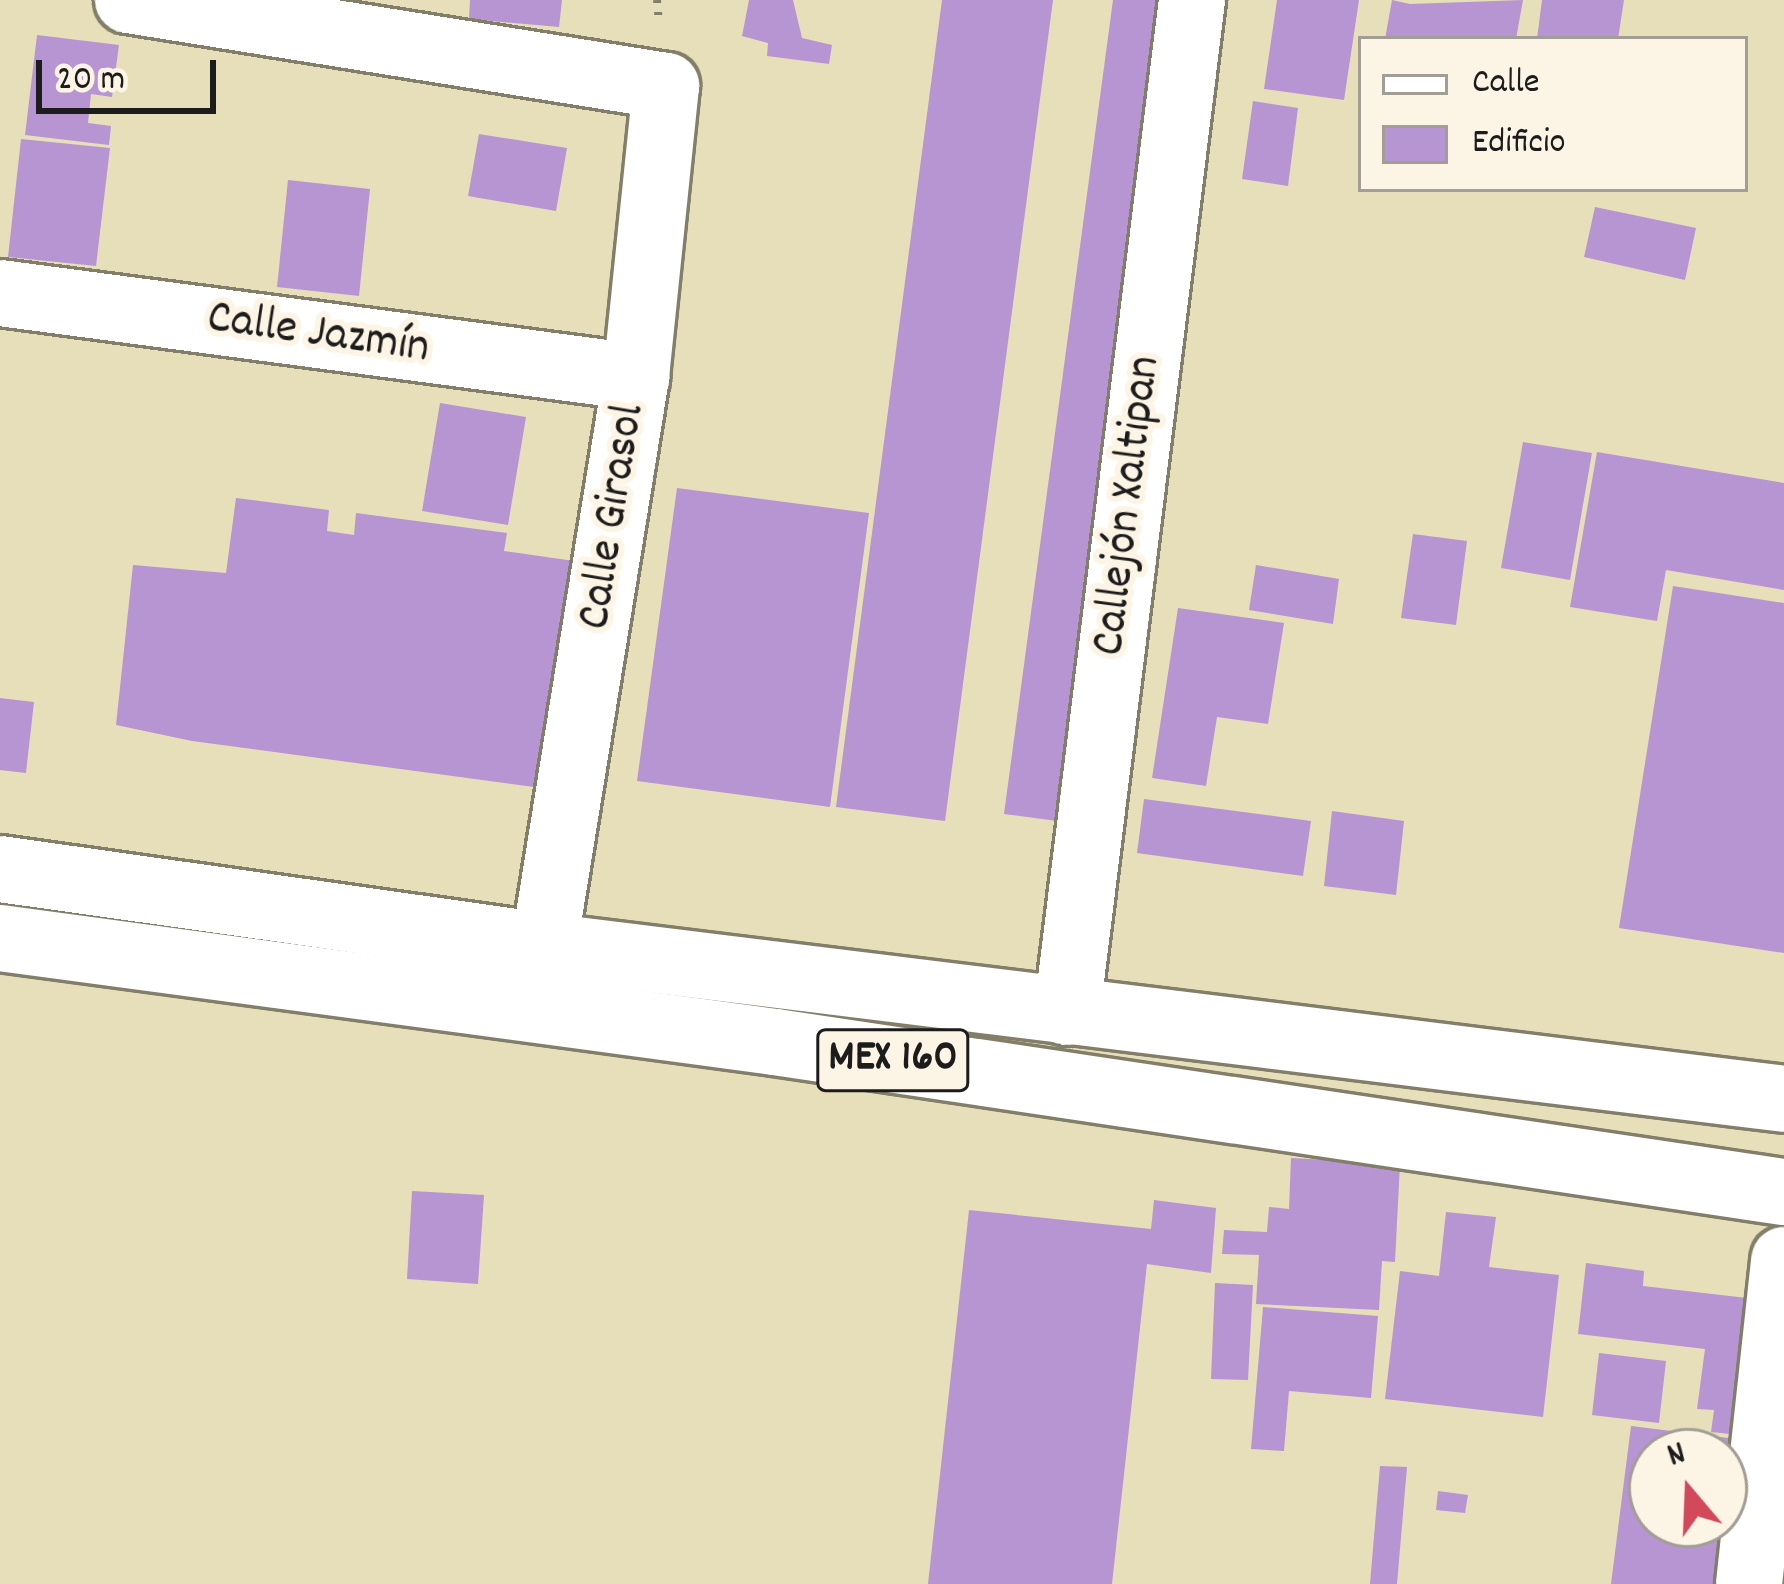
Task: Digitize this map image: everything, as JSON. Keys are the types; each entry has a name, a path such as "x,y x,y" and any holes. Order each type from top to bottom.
{"main road":[{"name":"Calle Girasol","path":"128,0 666,86 636,377 544,946"},
{"name":"Callejón Xaltipan","path":"1067,1012 1192,0"},
{"name":"Calle Jazmín","path":"0,293 636,377"},
{"name":"MEX 160","path":"0,869 544,946 1784,1099"},
{"name":"MEX 160","path":"0,938 776,1042 1784,1192"},
{"path":"776,1042 784,974"},
{"path":"1749,1584 1784,1260"}],"building":[{"path":"470,0 562,0 559,27 469,19"},
{"path":"749,0 793,0 802,38 832,45 829,64 767,56 768,43 742,36"},
{"path":"942,0 1053,0 945,821 836,807"},
{"path":"1113,0 1167,0 1057,821 1004,814"},
{"path":"1277,0 1359,0 1344,100 1264,89"},
{"path":"1392,0 1410,4 1523,0 1517,36 1386,36"},
{"path":"1542,0 1624,0 1618,36 1537,36"},
{"path":"37,35 119,45 112,97 91,94 88,123 111,126 109,145 25,135"},
{"path":"1253,101 1298,108 1288,186 1242,179"},
{"path":"479,134 567,148 556,211 468,196"},
{"path":"21,139 110,148 96,266 8,257"},
{"path":"288,180 370,189 359,296 277,287"},
{"path":"1595,207 1696,228 1685,280 1584,257"},
{"path":"440,403 526,417 508,525 422,511"},
{"path":"1523,442 1592,453 1570,580 1501,568"},
{"path":"1597,452 1784,483 1784,590 1666,570 1657,621 1570,607"},
{"path":"677,488 869,513 830,807 637,781"},
{"path":"236,498 329,510 327,531 354,535 356,513 507,533 504,551 595,564 564,791 192,741 116,725 133,565 226,573"},
{"path":"1413,534 1467,541 1456,625 1401,618"},
{"path":"1256,565 1339,579 1333,624 1249,610"},
{"path":"1673,586 1784,603 1784,953 1619,928"},
{"path":"1178,608 1284,623 1268,724 1217,717 1206,786 1152,778"},
{"path":"0,698 34,702 26,773 0,770"},
{"path":"1144,799 1311,821 1303,876 1137,853"},
{"path":"1332,811 1404,821 1396,895 1324,886"},
{"path":"1291,1158 1400,1164 1395,1262 1382,1261 1379,1310 1256,1304 1259,1255 1222,1254 1224,1230 1267,1232 1269,1207 1289,1209"},
{"path":"412,1191 484,1195 478,1284 407,1279"},
{"path":"1154,1200 1216,1208 1211,1273 1147,1264 1112,1584 928,1584 969,1210 1151,1229"},
{"path":"1446,1212 1496,1217 1489,1267 1559,1275 1543,1417 1385,1399 1400,1271 1439,1276"},
{"path":"1586,1263 1644,1271 1643,1286 1773,1301 1757,1437 1748,1436 1748,1428 1712,1428 1714,1410 1697,1409 1705,1349 1578,1334"},
{"path":"1215,1283 1253,1285 1248,1380 1211,1379"},
{"path":"1263,1307 1378,1316 1371,1398 1289,1391 1284,1451 1251,1449"},
{"path":"1599,1353 1666,1361 1659,1423 1592,1415"},
{"path":"1748,1440 1753,1441 1748,1481"},
{"path":"1628,1450 1628,1548 1740,1548 1735,1584 1611,1584"},
{"path":"1380,1466 1407,1467 1397,1584 1370,1584"},
{"path":"1438,1491 1468,1495 1465,1513 1436,1510"}]}
